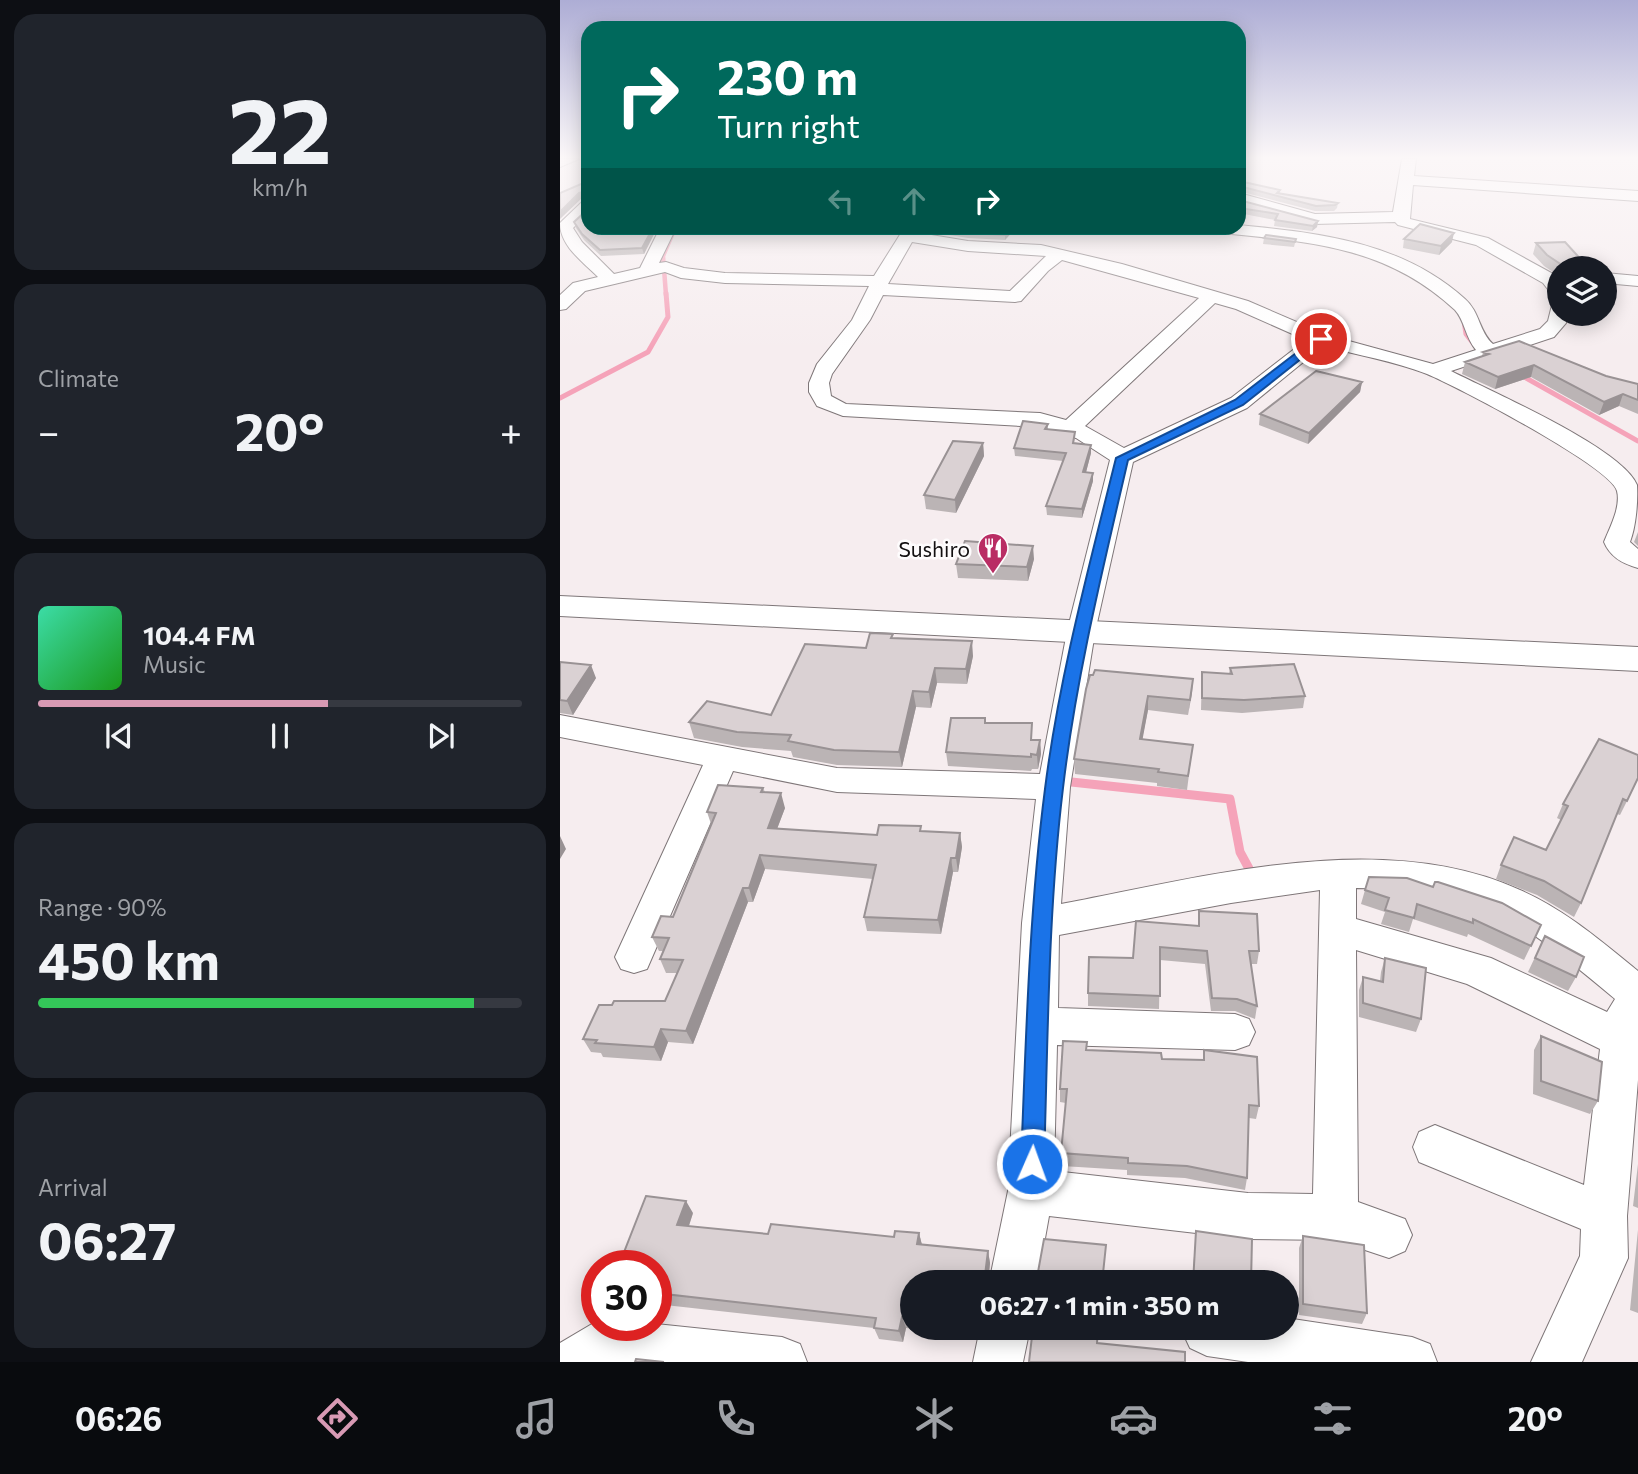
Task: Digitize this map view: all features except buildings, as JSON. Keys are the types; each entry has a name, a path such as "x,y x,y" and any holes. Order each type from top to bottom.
{"street":[{"path":"569,223 565,227 575,245 611,280"},
{"path":"1408,223 1413,226 1482,241 1547,278"},
{"path":"1246,231 1338,242 1415,271 1432,280 1468,314 1477,342 1485,353"},
{"path":"654,268 666,235"},
{"path":"909,235 877,285 861,320 819,376 818,394 826,404 843,410 1040,420 1071,427 1110,447 1122,458"},
{"path":"923,235 968,246 1030,249 1060,254 1242,305 1321,339 1434,370 1585,449 1618,472 1629,491 1628,513 1618,542 1620,550 1638,560"},
{"path":"560,305 579,287 654,268 725,278 877,285 1016,297 1042,267 1060,254"},
{"path":"1617,279 1638,281"},
{"path":"1071,427 1212,296"},
{"path":"1434,370 1519,344 1548,333 1554,326"},
{"path":"1122,458 1239,403 1321,339"},
{"path":"1519,344 1543,356"},
{"path":"1016,1270 1031,1191 1041,923 1055,782 1083,623 1122,458"},
{"path":"560,588 1638,659"},
{"path":"560,606 1638,640"},
{"path":"561,727 720,764 837,780 1055,782"},
{"path":"634,957 720,764"},
{"path":"1041,923 1290,877 1338,874 1421,877 1477,889 1507,900 1551,925 1638,994"},
{"path":"1335,1217 1338,874"},
{"path":"1338,929 1477,970 1630,1020 1604,1216 1604,1258 1556,1362"},
{"path":"1038,1026 1235,1032"},
{"path":"1435,1147 1604,1216"},
{"path":"1031,1191 1248,1216 1335,1217 1389,1235"},
{"path":"998,1362 1002,1340"},
{"path":"1267,1340 1412,1362"},
{"path":"576,1362 602,1344 782,1362"}],"waterway":[{"path":"666,295 663,256 672,235"},
{"path":"560,398 648,352 668,317 666,293"},
{"path":"1464,321 1466,334 1480,352"},
{"path":"1519,374 1638,441"},
{"path":"1062,781 1230,799 1240,852 1253,876"}],"place":[{"name":"Sushiro","path":"993,575"}],"route":[{"path":"1032,1164 1041,923 1054,787 1081,632 1122,458 1239,403 1321,339"}]}
